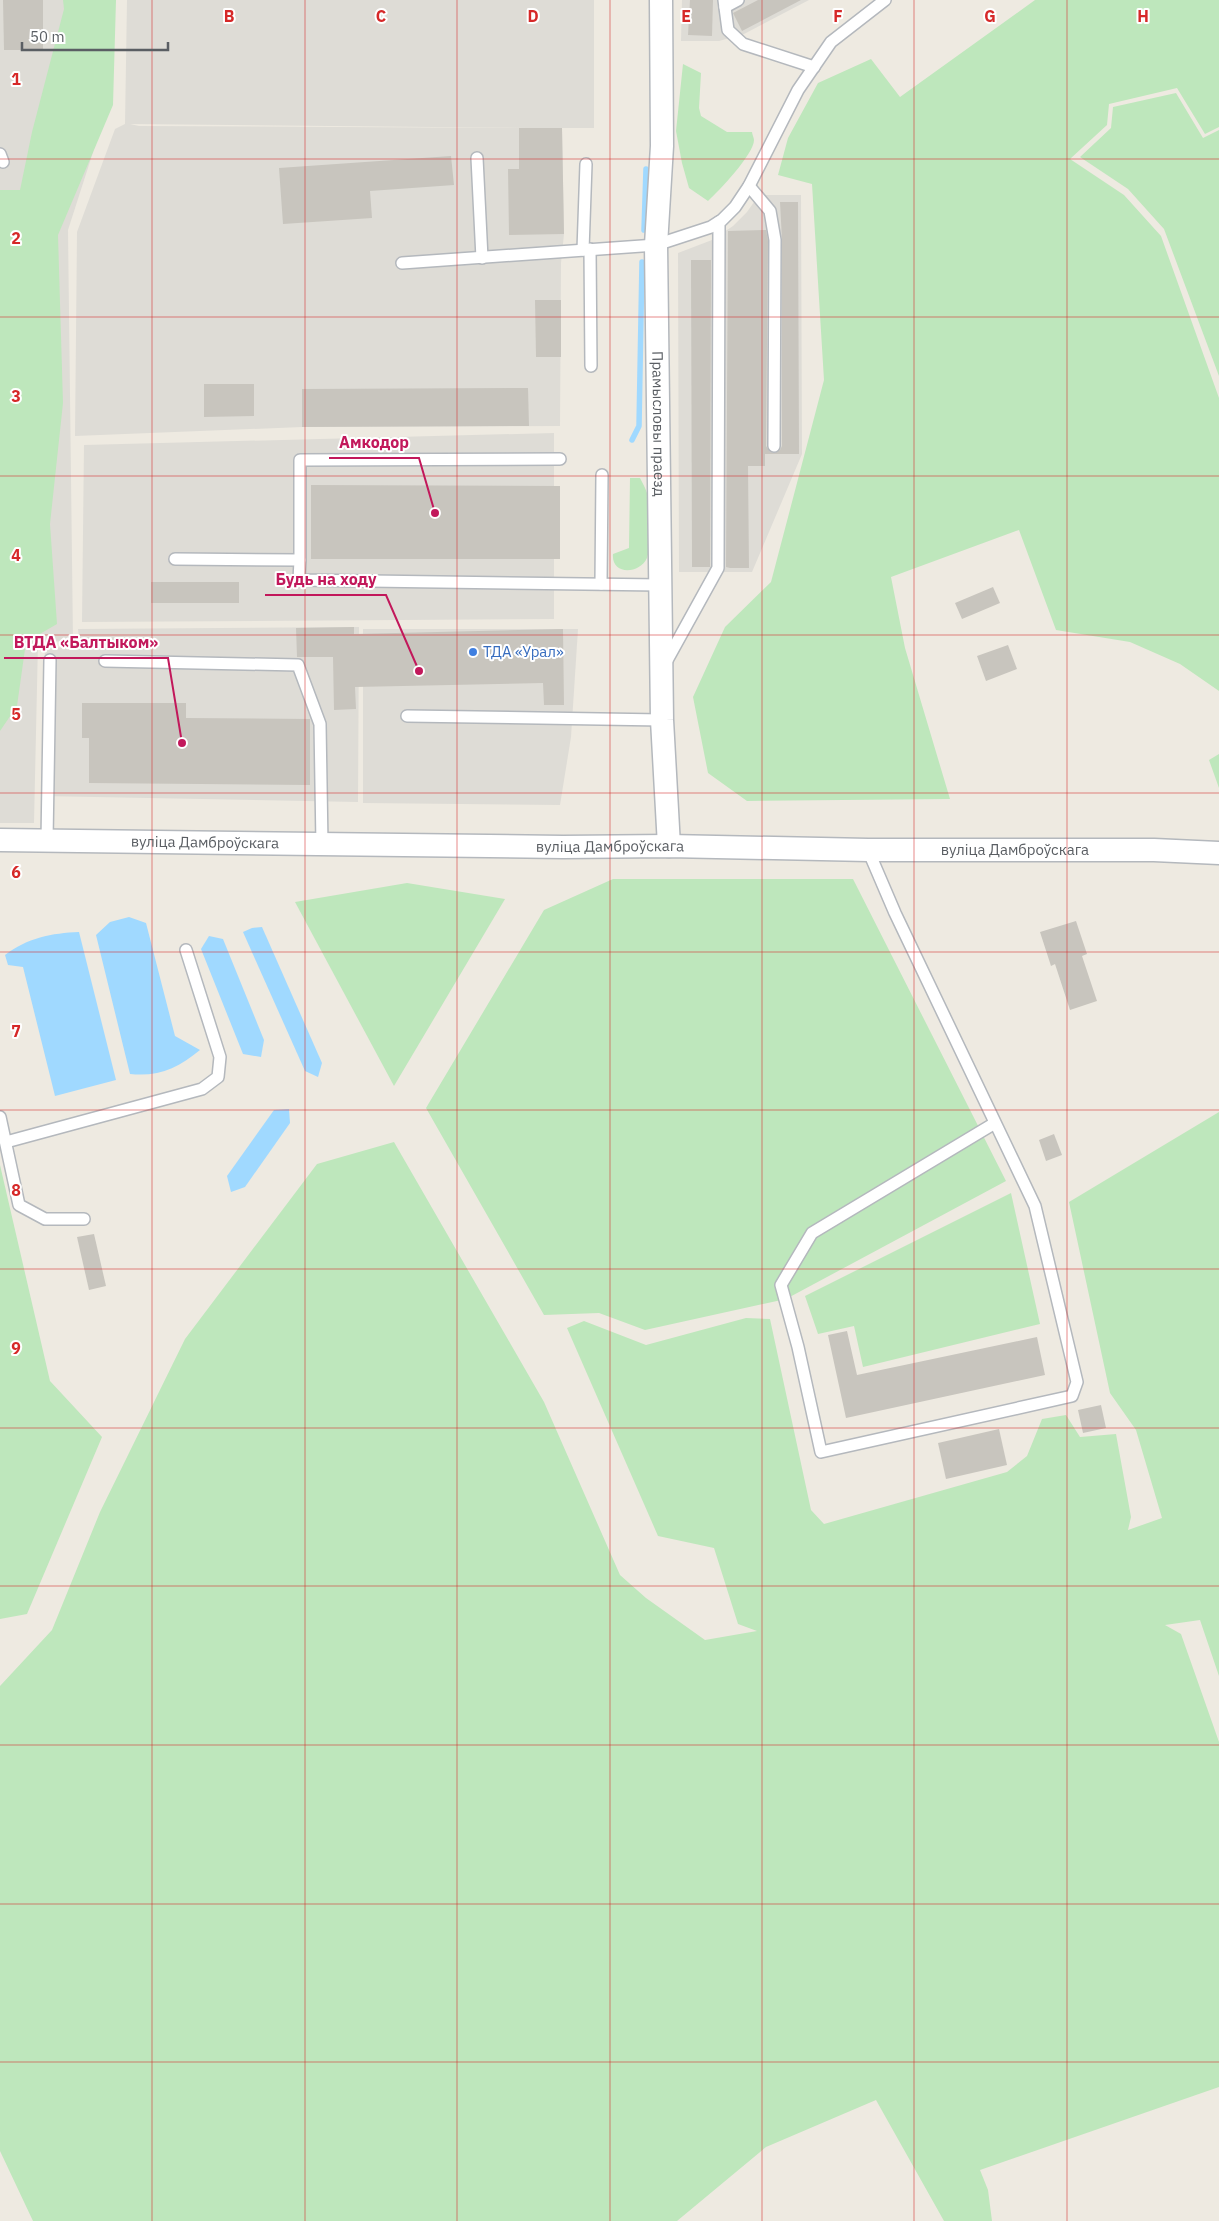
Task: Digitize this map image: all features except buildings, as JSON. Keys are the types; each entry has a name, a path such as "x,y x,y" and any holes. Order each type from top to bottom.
{"street":[{"name":"Прамысловы праезд","path":"661,0 662,146 656,245 662,720 669,846"},
{"name":"вуліца Дамброўскага","path":"0,840 563,847 669,846 868,850 1154,850 1219,853"}],"lane":[{"path":"738,0 724,4 728,30 743,44 814,67"},
{"path":"402,264 656,245 695,234 719,222 735,207 749,186 781,120 831,42 884,0"},
{"path":"477,158 482,258"},
{"path":"586,164 591,366"},
{"path":"749,186 770,211 775,240 774,446"},
{"path":"661,670 718,568 719,222"},
{"path":"560,459 300,460 299,580 660,585"},
{"path":"601,584 602,475"},
{"path":"175,559 300,560"},
{"path":"47,840 50,660"},
{"path":"104,661 298,664 320,724 322,844"},
{"path":"407,716 662,720"},
{"path":"868,850 895,913 1035,1206 1077,1382 1072,1396 820,1452 798,1347 781,1285 812,1233 995,1123"},
{"path":"6,1142 202,1089 218,1077 220,1056 186,950"},
{"path":"0,1117 18,1205 45,1219 84,1219"}],"shaded area":[{"path":"0,0 105,0 104,118 68,230 73,641 38,642 34,823 0,823"},
{"path":"127,0 594,0 594,128 562,128 564,234 561,263 560,426 302,427 75,436 77,232 115,129 125,124","holes":["130,124 528,128 139,126"]},
{"path":"682,0 809,0 744,34 719,41 681,41"},
{"path":"759,195 801,195 802,454 752,572 679,572 678,253 712,240 733,226 747,212"},
{"path":"554,433 554,619 82,622 84,445"},
{"path":"359,627 358,802 41,796 45,647 80,648 78,629"},
{"path":"363,629 578,629 571,737 560,805 363,803"}],"green space":[{"path":"63,0 116,0 113,105 58,235 63,403 50,524 57,624 26,642 17,706 0,731 0,190 20,190 32,132 64,9"},
{"path":"1035,0 1219,0 1219,127 1205,134 1177,88 1109,104 1107,125 1070,159 1124,195 1161,236 1219,398 1219,691 1180,664 1130,642 1056,630 1019,530 891,577 905,648 950,799 747,801 708,773 693,697 725,627 771,582 824,380 812,184 778,175 788,138 818,83 871,59 900,97"},
{"path":"683,64 701,73 699,108 701,116 727,132 752,132 754,139 742,163 708,201 689,188 676,131"},
{"path":"1176,93 1203,138 1219,130 1219,376 1164,229 1128,189 1080,157 1111,128 1113,107"},
{"path":"630,478 640,478 646,490 649,500 650,531 647,558 633,570 627,570 616,566 613,554 629,548"},
{"path":"1219,754 1219,788 1209,760"},
{"path":"613,879 853,879 1006,1181 786,1299 645,1330 599,1313 544,1315 426,1108 544,910"},
{"path":"407,883 505,899 394,1086 295,902"},
{"path":"1219,1112 1219,1676 1200,1620 1165,1625 1181,1634 1219,1742 1219,2087 980,2170 988,2190 992,2221 944,2221 876,2100 766,2147 677,2221 33,2221 0,2151 0,1686 52,1630 100,1512 185,1339 317,1164 394,1142 544,1402 620,1575 646,1598 705,1640 757,1631 738,1624 714,1548 658,1536 567,1328 584,1321 646,1345 746,1318 770,1319 811,1510 824,1524 1007,1472 1027,1456 1042,1419 1066,1415 1080,1437 1116,1434 1131,1517 1128,1530 1162,1518 1136,1430 1110,1393 1069,1202"},
{"path":"0,1165 50,1381 102,1437 27,1614 0,1619"},
{"path":"1011,1193 1040,1324 863,1367 854,1326 818,1334 805,1296"}],"water":[{"path":"129,917 146,923 175,1036 200,1050 184,1062 168,1070 150,1074 130,1074 96,935 110,922"},
{"path":"262,927 322,1063 318,1077 305,1071 243,932 252,928"},
{"path":"79,932 116,1080 55,1096 23,967 8,965 5,955 22,944 40,938"},
{"path":"209,936 223,939 264,1040 261,1057 243,1054 201,949"},
{"path":"289,1109 290,1123 245,1187 231,1192 227,1176 274,1110"}],"waterway":[{"path":"644,230 646,169"},
{"path":"632,440 639,426 642,262"}],"place":[{"name":"Амкодор","path":"435,513"},
{"name":"ТДА «Урал»","path":"473,652"},
{"name":"Будь на ходу","path":"419,671"},
{"name":"ВТДА «Балтыком»","path":"182,743"}]}
